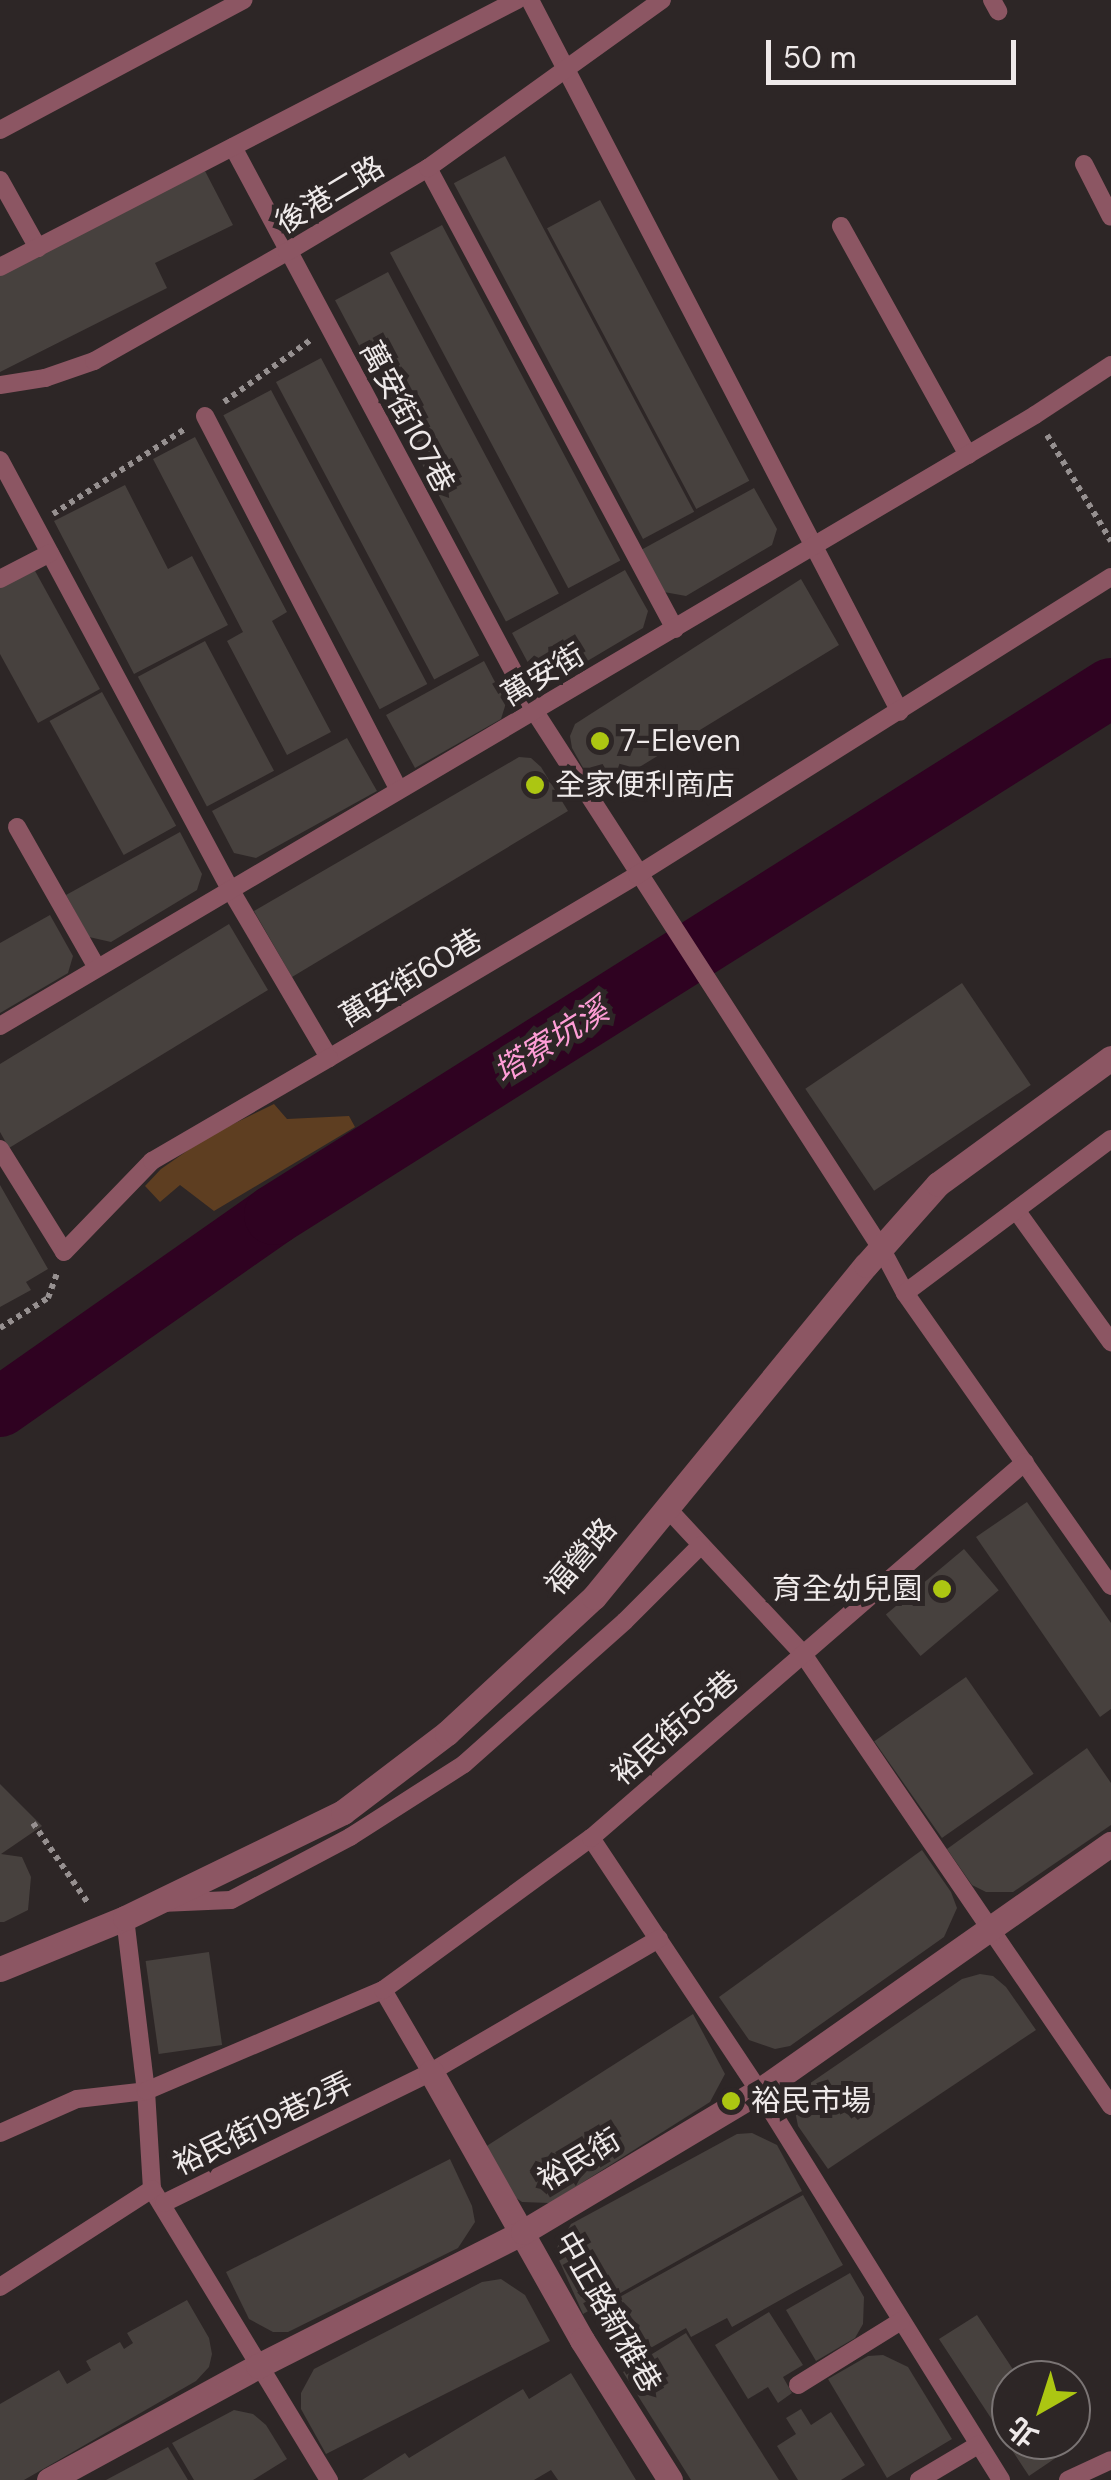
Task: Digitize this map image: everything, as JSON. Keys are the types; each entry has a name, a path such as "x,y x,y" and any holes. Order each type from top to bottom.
{"street":[{"name":"福營路","path":"0,1969 126,1918 343,1812 446,1733 594,1597 880,1248 938,1184 1107,1070"},
{"name":"裕民街","path":"49,2480 258,2366 524,2232 759,2090 1111,1844"},
{"name":"中正路新雅巷","path":"431,2072 582,2340 670,2480"}],"lane":[{"path":"0,130 243,0"},
{"path":"0,267 517,0"},
{"path":"530,0 900,712"},
{"name":"後港二路","path":"0,384 45,378 94,361 288,252 428,168 662,0"},
{"name":"萬安街107巷","path":"233,146 535,712 880,1248 905,1293 1111,1586"},
{"path":"1084,164 1111,217"},
{"path":"428,168 675,628"},
{"path":"0,180 38,248"},
{"path":"841,226 968,455"},
{"name":"萬安街","path":"0,1026 968,455 1111,366"},
{"path":"205,416 399,790"},
{"name":"萬安街60巷","path":"0,460 230,889 329,1058 637,875 1111,577"},
{"path":"0,579 50,553"},
{"path":"17,827 97,968"},
{"path":"0,1150 64,1252 152,1160 329,1058"},
{"path":"905,1293 1111,1139"},
{"path":"1016,1210 1111,1342"},
{"name":"裕民街55巷","path":"0,2134 77,2099 146,2091 383,1990 591,1838 1026,1462"},
{"path":"666,1507 803,1654 1111,2106"},
{"path":"155,1904 232,1900 350,1837 464,1764 626,1621 701,1545"},
{"path":"591,1838 759,2090 1001,2480"},
{"name":"裕民街19巷2弄","path":"126,1918 158,2196 431,2072 659,1938"},
{"path":"383,1990 431,2072"},
{"path":"0,2287 158,2196 328,2480"},
{"path":"798,2385 900,2320"},
{"path":"919,2480 978,2445"},
{"path":"1068,2480 1111,2460"}],"path":[{"path":"1035,415 1111,541"},
{"path":"0,1328 48,1298 64,1252"},
{"path":"33,1823 88,1903"}],"shaded area":[{"path":"274,1104 287,1119 349,1116 355,1127 214,1211 180,1185 160,1202 145,1186 161,1169 207,1137"}],"building":[{"path":"505,156 694,512 643,539 454,183"},
{"path":"205,171 233,225 155,263 167,288 0,372 0,273"},
{"path":"600,200 749,481 696,509 547,228"},
{"path":"442,225 620,561 568,588 390,253"},
{"path":"388,272 559,593 506,622 335,300"},
{"path":"321,358 479,656 434,679 276,382"},
{"path":"271,390 427,684 380,709 223,415"},
{"path":"195,437 287,612 272,621 331,732 287,755 227,641 243,632 153,459"},
{"path":"125,485 168,569 192,556 228,625 134,674 54,521"},
{"path":"754,488 777,529 772,545 686,596 664,592 641,550"},
{"path":"34,569 100,689 38,723 0,654 0,587"},
{"path":"625,570 648,611 643,628 557,679 534,674 512,633"},
{"path":"801,579 839,645 597,793 572,748 570,736 575,724"},
{"path":"205,641 274,771 207,806 138,677"},
{"path":"484,661 506,703 501,719 415,768 386,715"},
{"path":"102,692 176,826 124,855 50,721"},
{"path":"347,738 377,791 256,858 234,853 212,811"},
{"path":"519,757 531,758 541,767 568,811 292,977 254,911"},
{"path":"180,832 202,874 197,890 111,942 89,937 66,895"},
{"path":"50,915 73,956 68,973 0,1013 0,943"},
{"path":"229,924 268,990 9,1148 0,1132 0,1064"},
{"path":"962,983 1031,1085 874,1191 805,1089"},
{"path":"0,1185 48,1269 26,1282 31,1290 0,1307"},
{"path":"1027,1502 1111,1623 1111,1709 1100,1717 976,1537"},
{"path":"964,1549 999,1590 921,1656 886,1615"},
{"path":"966,1677 1034,1774 942,1838 874,1741"},
{"path":"1087,1748 1111,1783 1111,1825 1013,1892 986,1892 972,1885 947,1849"},
{"path":"0,1784 42,1826 1,1854 22,1857 31,1877 28,1910 4,1922 0,1922"},
{"path":"922,1850 951,1892 957,1908 944,1937 790,2046 775,2049 749,2040 719,1997"},
{"path":"209,1952 222,2045 159,2054 146,1961"},
{"path":"980,1974 993,1976 1006,1987 1036,2030 828,2169 798,2126 795,2111 806,2086 962,1979"},
{"path":"693,2014 725,2074 710,2102 550,2203 522,2202 509,2193 482,2149"},
{"path":"752,2133 777,2145 802,2191 583,2314 555,2251 571,2224 737,2134"},
{"path":"450,2159 472,2206 475,2222 458,2248 288,2332 273,2332 249,2319 226,2272"},
{"path":"803,2195 843,2265 732,2327 727,2318 691,2337 686,2328 638,2355 609,2303"},
{"path":"850,2273 864,2297 863,2324 855,2338 816,2361 786,2310"},
{"path":"501,2279 525,2295 550,2341 326,2454 301,2409 301,2393 314,2369 482,2282"},
{"path":"187,2300 209,2338 212,2354 209,2367 196,2381 24,2480 0,2480 0,2404 59,2370 67,2384 91,2370 86,2361 120,2342 124,2349 133,2343 127,2333"},
{"path":"769,2312 803,2365 783,2377 792,2393 778,2403 768,2387 748,2399 715,2345"},
{"path":"977,2315 1007,2360 991,2360 991,2418 939,2339"},
{"path":"686,2333 779,2480 691,2480 623,2372"},
{"path":"883,2355 908,2367 952,2439 887,2478 828,2379 868,2356"},
{"path":"571,2373 636,2480 558,2480 551,2470 534,2480 362,2480 405,2453 409,2458 523,2389 529,2399"},
{"path":"801,2409 811,2425 831,2412 865,2465 841,2480 798,2480 777,2446 796,2434 786,2418"},
{"path":"234,2410 253,2414 266,2425 287,2459 253,2480 194,2480 172,2443"},
{"path":"168,2447 188,2480 106,2480"},
{"path":"1018,2460 1053,2460 1029,2476"}],"waterway":[{"name":"塔寮坑溪","path":"0,1407 274,1215 1111,688"}],"place":[{"name":"7-Eleven","path":"600,741"},
{"name":"全家便利商店","path":"535,785"},
{"name":"育全幼兒園","path":"942,1589"},
{"name":"裕民市場","path":"731,2101"}]}
